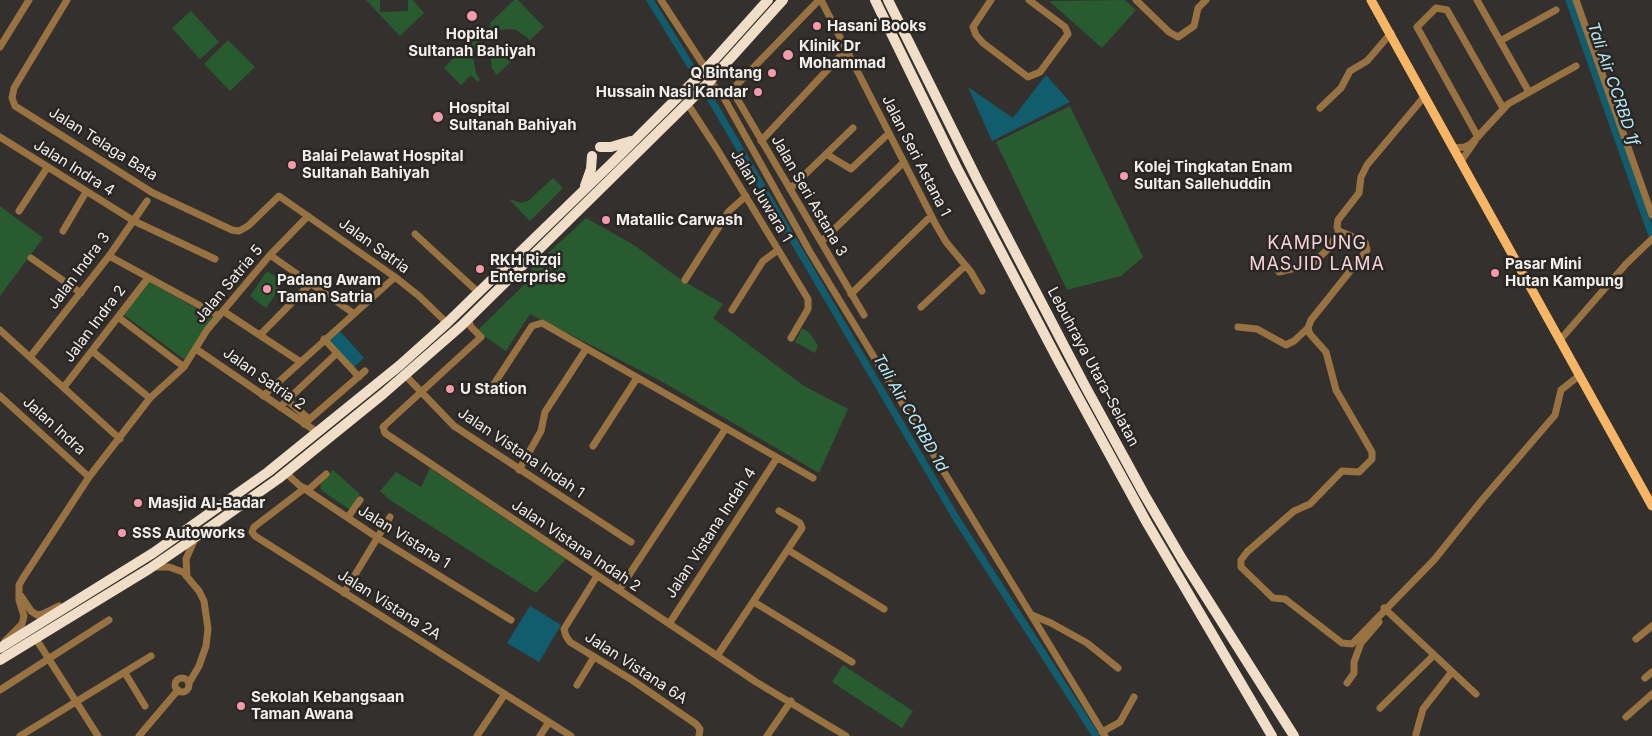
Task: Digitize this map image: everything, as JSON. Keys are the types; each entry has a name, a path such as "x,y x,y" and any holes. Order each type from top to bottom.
{"highway":[{"path":"618,165 636,138 706,69 768,0"},
{"path":"0,660 148,569 203,532 286,473 405,375 468,319 618,165 687,104 783,0"},
{"name":"Lebuhraya Utara–Selatan","path":"874,0 956,166 1068,379 1156,539 1272,736"},
{"name":"Lebuhraya Utara–Selatan","path":"888,0 978,181 1144,494 1205,597 1294,736"},
{"path":"600,147 611,147 636,138"},
{"path":"582,192 588,178 592,156"},
{"path":"0,647 85,597 153,553 268,472 447,323 582,192 609,174"}],"main road":[{"path":"1371,0 1652,506"}],"street":[{"path":"0,47 29,0"},
{"name":"Jalan Telaga Bata","path":"66,0 14,88 12,98 15,106 127,177 232,230 239,231 248,226 279,196"},
{"path":"661,0 706,69"},
{"path":"724,98 820,0"},
{"name":"Jalan Seri Astana 1","path":"820,0 931,216 946,242 982,291"},
{"path":"991,0 973,27 974,30 983,43 1028,77 1040,72 1068,37 1065,27 1029,0"},
{"path":"1136,0 1176,37 1186,34 1194,26 1198,8 1206,0"},
{"path":"1477,0 1529,92"},
{"path":"1576,0 1652,215"},
{"path":"1478,137 1417,26 1436,8 1447,10 1503,108"},
{"path":"1500,41 1556,10"},
{"path":"1320,108 1341,88 1350,71 1367,61 1391,33"},
{"path":"761,141 846,50"},
{"path":"1454,148 1466,147 1490,125 1503,108 1576,66"},
{"path":"710,81 724,98 810,252 1103,734 1120,722 1134,697"},
{"name":"Jalan Seri Astana 3","path":"732,90 864,315"},
{"path":"1238,327 1257,329 1286,344 1294,341 1308,328 1311,320 1367,250 1365,242 1339,231 1337,227 1338,220 1359,193 1361,177 1367,165 1424,97"},
{"name":"Jalan Juwara 1","path":"687,104 746,196 809,304 804,319 791,338"},
{"path":"790,189 853,128"},
{"path":"826,154 851,169 889,133"},
{"path":"1461,161 1473,147 1478,137"},
{"name":"Jalan Indra 4","path":"1,141 134,221 215,259"},
{"path":"821,242 904,162"},
{"path":"18,211 47,168"},
{"path":"63,231 86,192"},
{"name":"Jalan Satria","path":"279,196 395,277 419,296 447,323"},
{"path":"685,280 729,211 746,196"},
{"name":"Jalan Indra 3","path":"30,357 109,256 148,201"},
{"name":"Jalan Satria 5","path":"19,591 23,578 90,477 150,398 184,367 221,314 270,256 308,216"},
{"path":"851,294 931,216"},
{"path":"1279,272 1312,264 1327,250 1339,231"},
{"path":"415,234 479,293"},
{"path":"1560,340 1652,239"},
{"path":"732,310 763,261 778,250"},
{"path":"109,256 148,278 261,334 299,361"},
{"path":"270,256 312,283 353,313"},
{"path":"31,258 81,292"},
{"path":"921,307 965,266"},
{"path":"263,396 299,361 395,277"},
{"name":"Jalan Indra 2","path":"64,387 148,278"},
{"path":"261,334 312,283"},
{"path":"118,317 184,367"},
{"path":"421,393 481,337 471,327 468,319"},
{"path":"494,384 528,331 536,323 542,323 813,478"},
{"path":"1308,328 1310,334 1326,352 1336,390 1373,457 1359,472 1342,471 1307,507 1294,511 1257,542 1242,557 1240,565 1271,596 1290,603 1345,645 1352,644 1434,560 1490,489 1532,444 1557,412 1561,390 1580,375"},
{"path":"0,330 120,439"},
{"path":"324,339 336,354 359,376"},
{"name":"Jalan Satria 2","path":"196,349 263,396 306,421 317,432"},
{"path":"519,470 542,427 545,412 586,349"},
{"path":"92,351 146,395"},
{"path":"280,407 336,354"},
{"path":"287,400 306,421 365,371"},
{"name":"Jalan Vistana Indah 1","path":"405,375 454,426 631,542"},
{"path":"592,446 637,378"},
{"name":"Jalan Vistana Indah 2","path":"421,393 383,427 383,431 756,682 841,735"},
{"name":"Jalan Indra","path":"0,396 90,477"},
{"path":"619,590 726,428"},
{"name":"Jalan Vistana Indah 4","path":"669,624 777,458"},
{"name":"Jalan Vistana 1","path":"286,473 306,489 378,538 511,620"},
{"path":"306,489 326,474"},
{"name":"Jalan Vistana 2A","path":"306,489 254,526 253,534 571,736"},
{"path":"348,517 360,500"},
{"path":"717,656 802,526 779,511"},
{"path":"344,593 390,516"},
{"path":"187,576 187,553 192,543 203,532"},
{"path":"788,550 884,609"},
{"path":"148,569 169,567 187,576 199,591 208,614 208,629 202,658 187,689 183,692 178,690"},
{"name":"Jalan Vistana 6A","path":"597,576 564,629 570,642 632,680 696,724 699,733"},
{"path":"19,591 26,605 37,615 85,597"},
{"path":"0,647 22,624 24,616 18,600 19,591"},
{"path":"754,602 852,662"},
{"path":"1386,610 1433,656 1476,694"},
{"path":"1347,684 1354,673 1354,662 1361,644 1386,610"},
{"path":"1032,615 1051,622 1087,643 1118,668"},
{"path":"0,690 109,620"},
{"path":"1636,639 1652,626"},
{"path":"36,639 98,736"},
{"path":"20,736 151,656"},
{"path":"1380,708 1433,656"},
{"path":"577,685 594,657"},
{"path":"178,690 176,682 202,658"},
{"path":"1416,734 1423,709 1451,672"},
{"path":"1645,678 1652,672"},
{"path":"125,673 145,706"},
{"path":"182,678 189,683"},
{"path":"139,736 178,690"},
{"path":"477,736 505,694"},
{"path":"1626,717 1652,694"},
{"path":"767,736 790,702"},
{"path":"540,736 549,722"}],"green space":[{"path":"366,0 380,0 380,12 408,11 408,0 413,0 424,13 400,36"},
{"path":"514,0 518,0 544,27 530,40 517,30 509,29 493,31 485,36 483,33 491,25 490,23"},
{"path":"1125,0 1136,10 1102,48 1049,1"},
{"path":"191,11 219,42 200,59 172,28"},
{"path":"480,35 483,38 478,44 473,58 476,73 480,80 478,82 471,75 461,85 444,68 470,42 472,43"},
{"path":"228,40 255,67 230,91 204,64"},
{"path":"504,44 515,45 522,51 497,75 492,69 491,59 495,49"},
{"path":"1070,106 1143,257 1121,276 1067,290 996,142"},
{"path":"553,178 563,188 530,221 509,199 521,203 528,201"},
{"path":"0,206 43,238 0,296"},
{"path":"586,218 634,245 680,279 723,304 713,318 804,386 848,409 819,473 661,381 530,314 506,351 477,331 528,281 532,268"},
{"name":"Padang Awam Taman Satria","path":"267,271 284,282 266,308 250,296"},
{"path":"148,281 215,319 185,360 124,315"},
{"path":"802,328 810,333 818,346 815,353 795,342"},
{"path":"430,468 566,559 536,593 390,500 380,491 396,472 421,487"},
{"path":"333,470 360,494 350,510 321,490 320,482"},
{"path":"843,665 913,711 902,728 832,682"}],"water":[{"path":"1046,75 1070,102 992,141 968,87 1013,118"},
{"path":"339,330 364,358 353,368 327,341"},
{"path":"530,606 561,625 539,662 507,643"}],"waterway":[{"name":"Tali Air CCRBD 1d","path":"650,0 690,65"},
{"name":"Tali Air CCRBD 1f","path":"1569,0 1651,233"},
{"name":"Tali Air CCRBD 1d","path":"710,98 956,518 1096,736"}],"place":[{"name":"Hopital Sultanah Bahiyah","path":"472,16"},
{"name":"Hasani Books","path":"817,26"},
{"name":"Klinik Dr Mohammad","path":"788,55"},
{"name":"Q Bintang","path":"772,73"},
{"name":"Hussain Nasi Kandar","path":"758,92"},
{"name":"Hospital Sultanah Bahiyah","path":"438,117"},
{"name":"Balai Pelawat Hospital Sultanah Bahiyah","path":"292,165"},
{"name":"Kolej Tingkatan Enam Sultan Sallehuddin","path":"1124,176"},
{"name":"Matallic Carwash","path":"606,220"},
{"name":"RKH Rizqi Enterprise","path":"480,269"},
{"name":"Pasar Mini Hutan Kampung","path":"1495,273"},
{"name":"Padang Awam Taman Satria","path":"267,289"},
{"name":"U Station","path":"450,389"},
{"name":"Masjid Al-Badar","path":"138,503"},
{"name":"SSS Autoworks","path":"122,533"},
{"name":"Sekolah Kebangsaan Taman Awana","path":"241,706"}],"district":[{"name":"KAMPUNG MASJID LAMA","path":"1317,254"}]}
